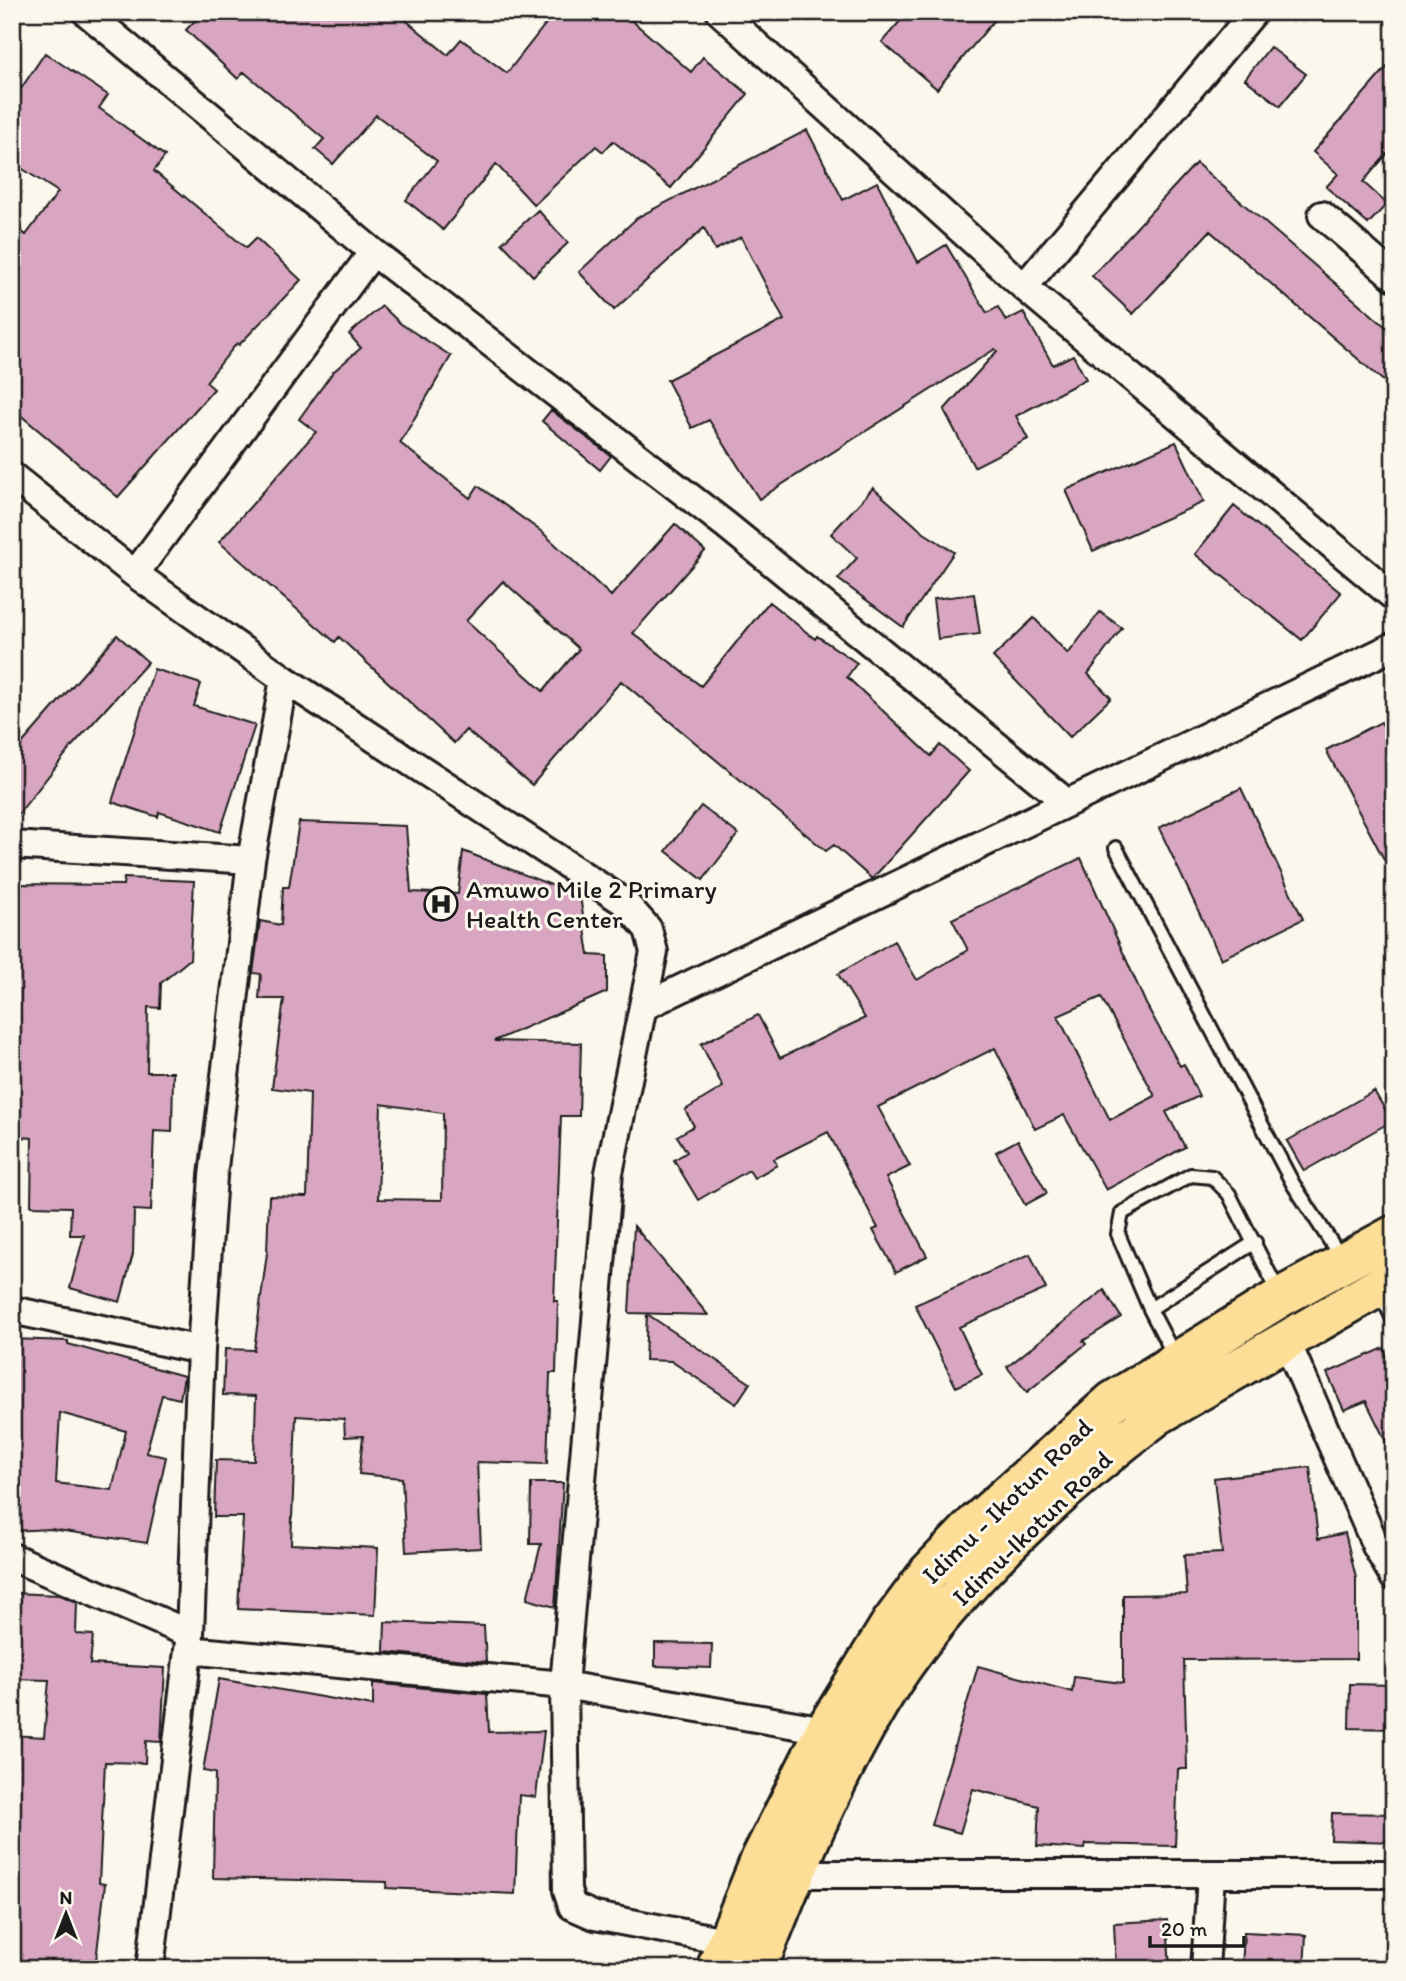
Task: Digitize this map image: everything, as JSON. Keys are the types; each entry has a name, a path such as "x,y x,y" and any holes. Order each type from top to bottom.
{"main road":[{"name":"Idimu - Ikotun Road","path":"721,1955 761,1858 825,1730 878,1643 928,1573 975,1524 1113,1401 1296,1289 1394,1235"},
{"name":"Idimu-Ikotun Road","path":"757,1969 794,1874 871,1719 916,1650 959,1595 999,1553 1126,1439 1200,1388 1385,1282"},
{"path":"1296,1289 1329,1314"}],"street":[{"path":"86,12 373,252 726,525 1066,802"},
{"path":"720,12 1024,287 1394,597"},
{"path":"1024,287 1254,12"},
{"path":"1322,215 1394,277"},
{"path":"135,574 373,252"},
{"path":"12,476 135,574 284,679 624,902 648,929 654,952 609,1173 564,1685 567,1890 572,1906 594,1916 721,1955"},
{"path":"645,1006 1394,646"},
{"path":"150,1969 189,1642 201,1350 213,1176 251,860 284,679"},
{"path":"12,845 251,860"},
{"path":"12,1310 201,1350"},
{"path":"1286,1340 1376,1546 1394,1577"},
{"path":"12,1556 189,1642 564,1685 825,1730"},
{"path":"794,1874 1394,1874"},
{"path":"1205,1969 1211,1875"}],"lane":[{"path":"1116,848 1293,1184 1344,1262"},
{"path":"1176,1361 1118,1234 1122,1213 1191,1175 1212,1177 1229,1194 1255,1242 1296,1289"},
{"path":"1150,1309 1255,1242"},
{"path":"1385,1282 1394,1321"}],"building":[{"path":"203,12 396,12 448,55 461,39 507,73 555,12 622,12 691,72 703,57 748,94 671,188 613,141 603,152 596,146 534,205 496,164 443,230 406,200 437,161 376,115 333,164 315,149 324,139 244,72 238,79 186,30"},
{"path":"908,12 1001,12 937,89 882,42"},
{"path":"1270,47 1306,74 1280,106 1245,79"},
{"path":"45,53 108,95 99,108 165,156 154,171 246,248 256,238 301,280 239,345 237,343 206,382 214,389 118,497 12,408 12,224 26,235 58,192 12,162 12,102"},
{"path":"1394,59 1394,146 1363,182 1387,204 1368,224 1326,187 1338,174 1313,152"},
{"path":"807,130 843,200 877,182 918,262 946,245 987,313 998,307 1006,321 1023,312 1053,365 1073,355 1086,379 1016,416 1028,439 974,467 944,410 997,351 995,349 759,499 709,420 692,428 667,380 784,320 741,237 715,250 704,228 614,310 579,272 638,217"},
{"path":"1196,163 1394,334 1394,390 1210,231 1133,314 1092,276"},
{"path":"538,210 568,243 533,276 502,243"},
{"path":"382,306 401,324 451,356 400,443 470,498 478,486 542,532 611,596 675,524 705,551 633,633 701,686 769,602 815,639 817,636 857,663 847,677 931,756 940,745 969,771 872,879 834,845 826,851 621,681 532,785 466,730 454,743 339,637 335,642 219,542 316,432 299,419 333,372 361,348 349,334","holes":["503,581 579,649 543,691 466,621"]},
{"path":"551,410 611,456 600,470 542,421"},
{"path":"1176,442 1204,502 1093,551 1066,490"},
{"path":"873,488 924,533 954,552 903,627 838,579 857,558 831,534"},
{"path":"1234,506 1341,593 1302,640 1195,554"},
{"path":"974,594 980,634 938,639 933,599"},
{"path":"1100,612 1122,628 1088,674 1111,698 1070,737 993,657 1034,618 1068,654"},
{"path":"117,635 148,662 73,745 12,822 12,755"},
{"path":"154,669 201,684 194,706 255,725 220,832 159,812 158,817 112,802"},
{"path":"1381,722 1394,746 1394,878 1326,750"},
{"path":"1241,788 1303,919 1221,959 1159,828"},
{"path":"701,806 738,834 703,880 666,851"},
{"path":"299,822 406,826 411,892 458,894 463,851 580,896 589,955 607,956 607,992 494,1041 581,1043 579,1116 561,1116 554,1301 558,1301 556,1373 550,1373 547,1464 477,1462 481,1548 406,1552 402,1478 359,1474 363,1436 345,1437 344,1419 296,1416 291,1544 378,1548 375,1615 238,1609 243,1517 214,1517 216,1460 254,1461 256,1396 223,1395 225,1349 254,1350 267,1253 269,1196 307,1197 310,1093 272,1088 284,999 259,999 261,974 253,973 260,921 281,925 283,887 289,887","holes":["381,1104 443,1113 442,1200 378,1199"]},
{"path":"1081,858 1146,1004 1180,1066 1184,1064 1199,1096 1166,1112 1185,1147 1106,1190 1064,1115 1035,1129 995,1048 878,1107 910,1166 886,1178 927,1256 896,1272 873,1230 878,1228 828,1132 774,1159 777,1165 754,1178 749,1170 698,1200 674,1160 687,1152 677,1136 694,1126 685,1110 723,1087 701,1044 758,1015 780,1058 865,1018 838,974 894,941 917,980 968,950 952,919","holes":["1101,997 1155,1096 1110,1120 1058,1016"]},
{"path":"124,878 194,881 190,959 161,983 160,1008 148,1007 147,1072 173,1072 172,1132 154,1131 151,1211 134,1210 133,1254 120,1302 70,1288 84,1235 70,1235 71,1207 31,1206 32,1138 12,1136 12,884 123,885"},
{"path":"1374,1091 1392,1121 1304,1171 1287,1141"},
{"path":"1018,1140 1047,1193 1025,1205 996,1152"},
{"path":"634,1226 708,1315 629,1313"},
{"path":"1030,1254 1046,1289 959,1327 982,1375 956,1387 915,1305"},
{"path":"1104,1290 1121,1317 1083,1341 1086,1344 1027,1392 1007,1367"},
{"path":"647,1314 750,1383 736,1404 671,1361 645,1360"},
{"path":"12,1339 68,1341 68,1344 184,1376 180,1399 162,1395 146,1453 166,1457 147,1543 50,1529 12,1531","holes":["60,1413 126,1431 112,1490 56,1483"]},
{"path":"1384,1348 1394,1371 1394,1458 1366,1401 1344,1410 1327,1373"},
{"path":"1310,1467 1318,1539 1345,1533 1356,1578 1356,1659 1184,1660 1187,1769 1178,1769 1175,1846 1086,1844 1085,1849 1037,1846 1039,1806 973,1789 960,1833 931,1825 978,1666 1072,1692 1074,1677 1123,1683 1123,1595 1187,1594 1184,1555 1222,1553 1214,1478"},
{"path":"531,1483 563,1483 555,1607 527,1599 541,1544 530,1544"},
{"path":"12,1593 60,1595 77,1602 76,1634 93,1635 90,1664 165,1668 161,1742 146,1741 145,1763 105,1762 99,1883 105,1884 95,1969 12,1969 12,1735 44,1737 49,1680 12,1679"},
{"path":"385,1622 484,1626 486,1662 384,1652"},
{"path":"655,1643 712,1644 711,1668 655,1666"},
{"path":"219,1679 373,1706 373,1683 487,1694 489,1732 544,1731 536,1797 519,1795 515,1894 386,1888 387,1882 213,1878 215,1773 203,1771"},
{"path":"1350,1684 1394,1685 1394,1729 1349,1728"},
{"path":"1332,1813 1394,1814 1394,1842 1331,1840"},
{"path":"1167,1920 1170,1969 1116,1969 1114,1923"},
{"path":"1244,1932 1306,1935 1304,1969 1242,1969"}],"place":[{"name":"Amuwo Mile 2 Primary Health Center","path":"441,904"}]}
